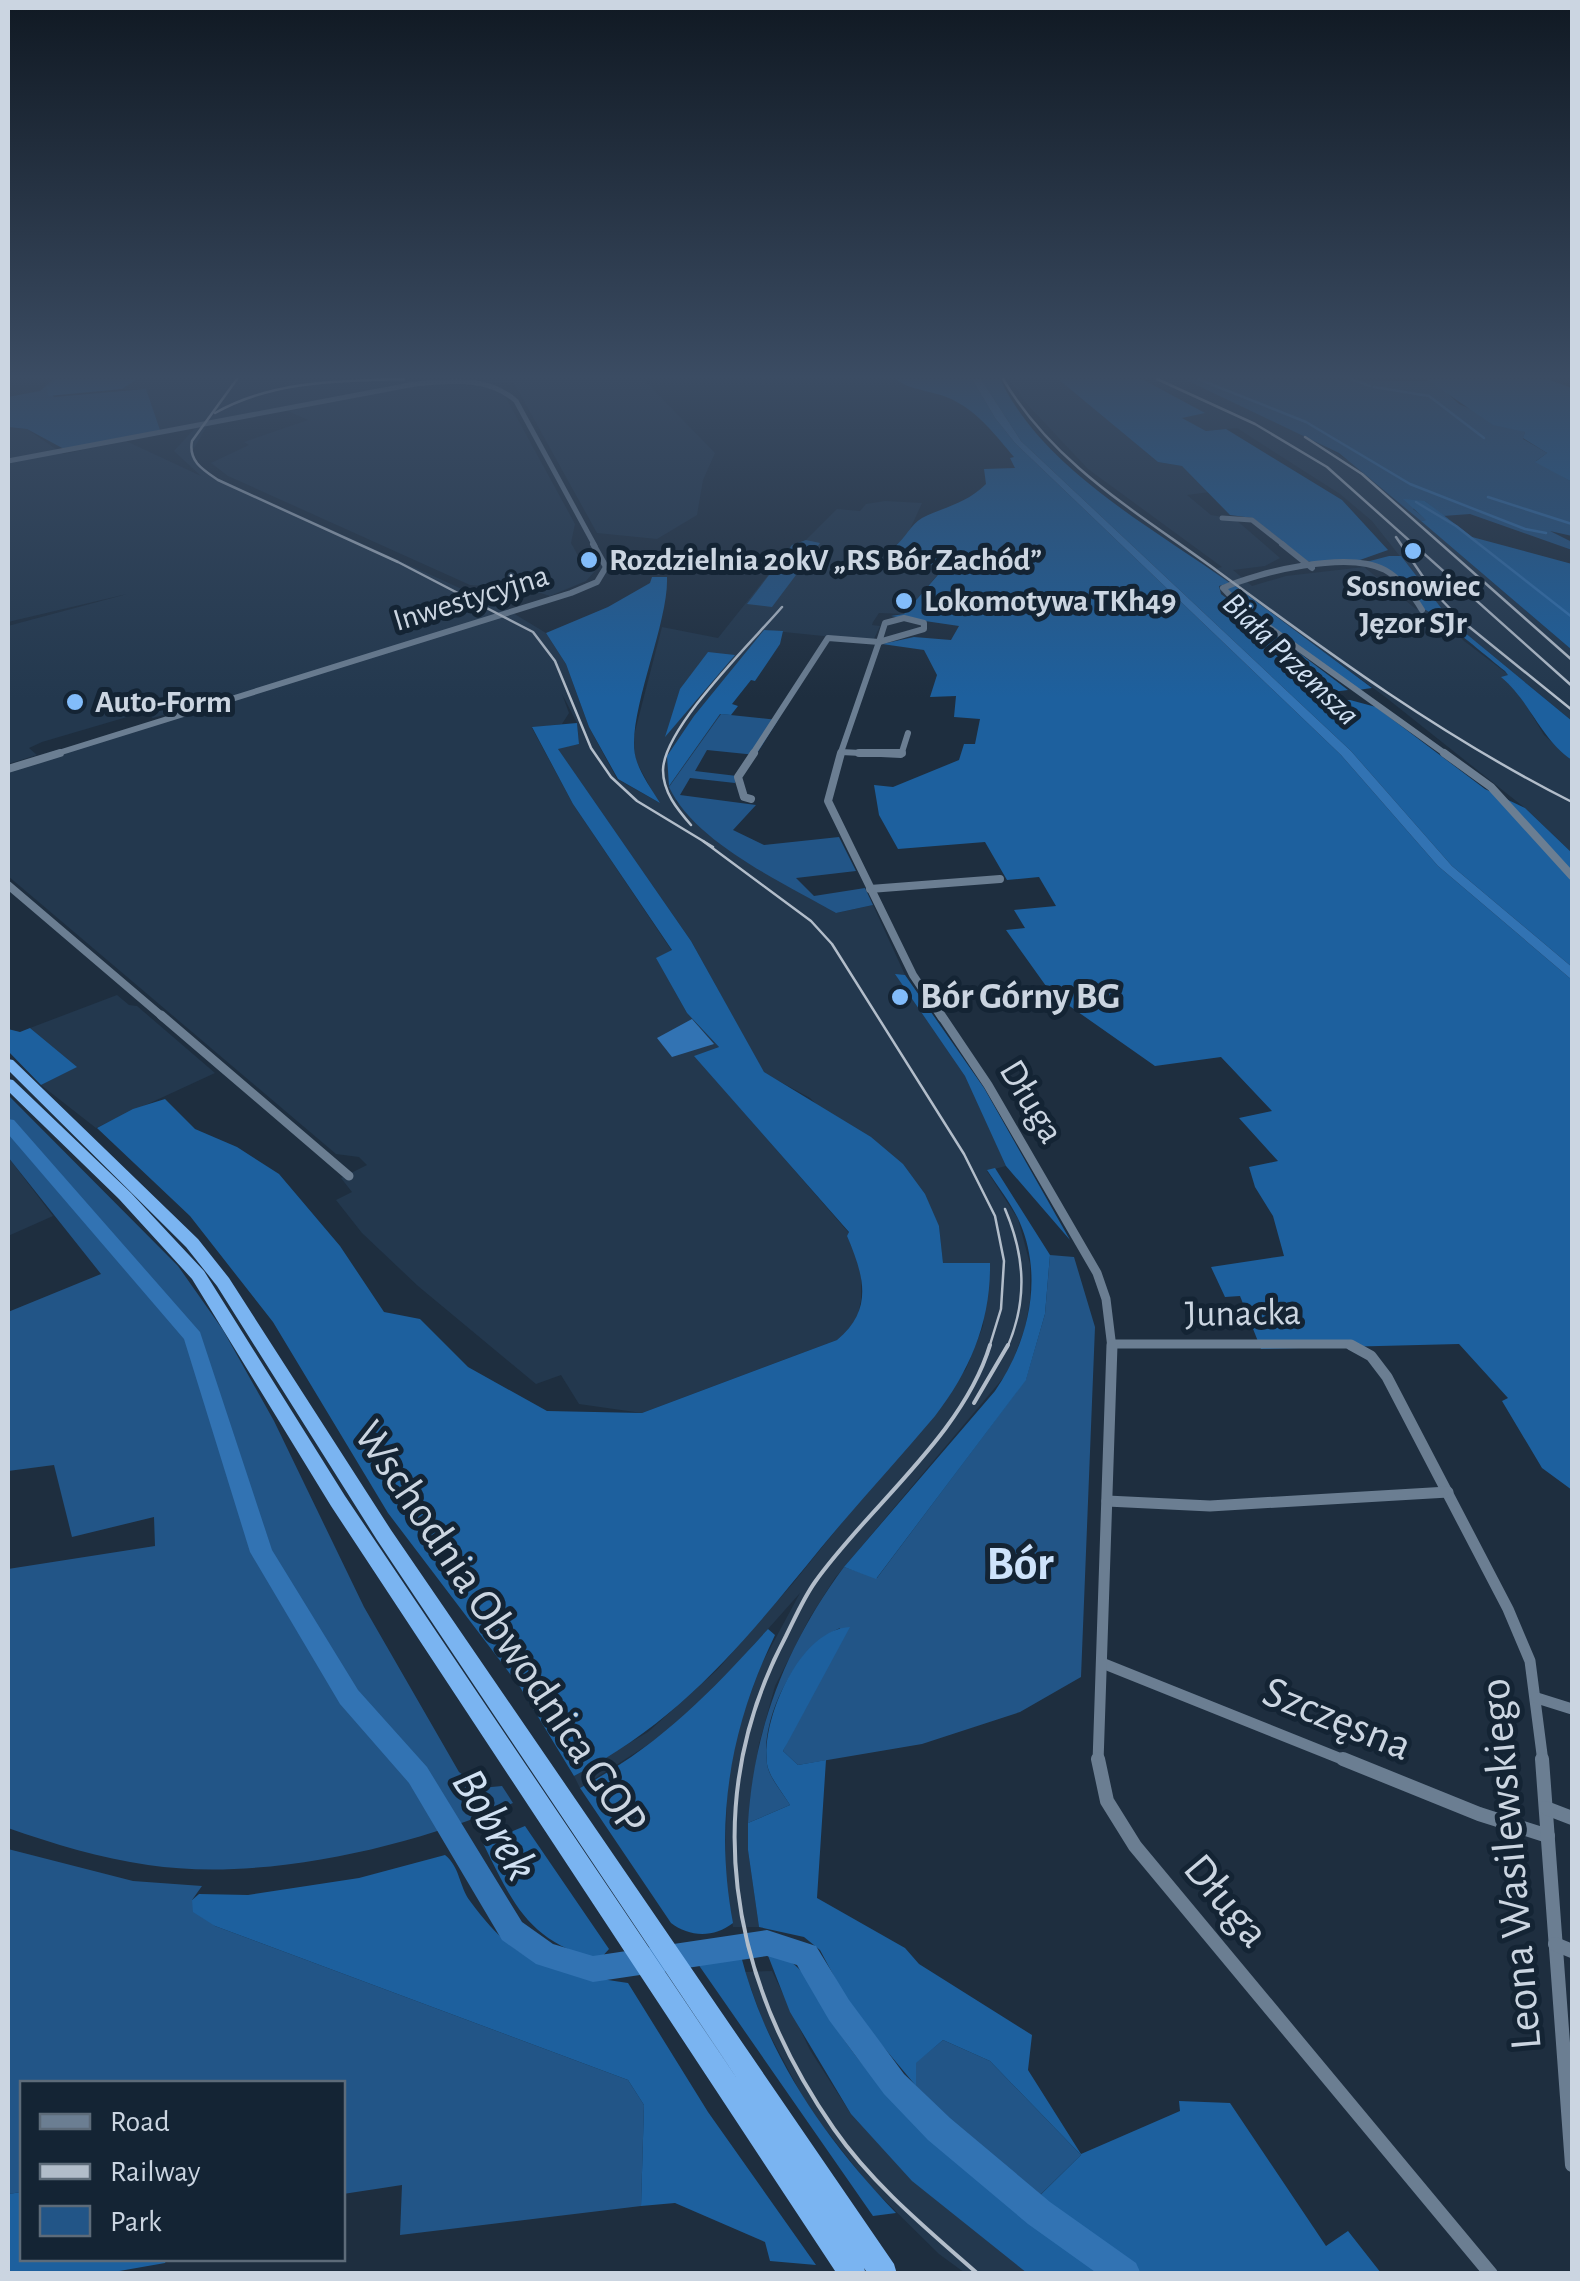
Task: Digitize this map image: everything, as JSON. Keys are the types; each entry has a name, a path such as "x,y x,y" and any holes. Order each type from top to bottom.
{"highway":[{"name":"Wschodnia Obwodnica GOP","path":"8,1063 192,1243 223,1282 507,1738 853,2274"},
{"name":"Wschodnia Obwodnica GOP","path":"8,1083 125,1196 198,1275 338,1501 884,2274"}],"street":[{"name":"Inwestycyjna","path":"8,769 590,586 606,572 565,485"},
{"path":"1222,518 1252,520 1312,568"},
{"path":"1422,610 1380,567 1356,563 1246,580 1229,585 1224,593 1491,788 1572,876"},
{"path":"751,799 740,791 738,778 828,638 879,642 925,627 910,618 885,623"},
{"name":"Długa","path":"885,623 840,752 828,801 930,1004 988,1085 1097,1274 1106,1299 1112,1344 1098,1770 1109,1811 1491,2274"},
{"path":"840,752 901,755 908,732"},
{"path":"870,889 1000,879"},
{"path":"8,886 349,1176"},
{"name":"Junacka","path":"1112,1344 1348,1344 1371,1356"},
{"name":"Leona Wasilewskiego","path":"1371,1356 1387,1376 1520,1636 1537,1698 1556,1944 1567,2031 1572,2166"},
{"path":"1107,1501 1210,1506 1448,1492"},
{"name":"Szczęsna","path":"1102,1663 1479,1814 1548,1836"},
{"path":"1537,1698 1572,1709"},
{"path":"1546,1808 1572,1818"},
{"path":"1556,1944 1572,1951"}],"shaded area":[{"path":"8,485 234,485 508,610 546,633 566,664 589,727 617,779 658,802 635,759 634,735 662,627 718,638 792,545 806,540 837,509 860,511 866,504 885,501 922,503 906,538 894,546 900,555 944,567 904,614 879,613 872,625 880,626 873,641 764,630 676,801 742,859 836,913 873,905 905,975 984,1088 1025,1161 987,1171 1018,1219 1030,1264 1025,1328 1009,1371 835,1578 775,1686 759,1744 750,1800 748,1850 759,1927 733,1927 725,1880 727,1783 737,1731 761,1665 800,1593 718,1685 668,1732 580,1788 574,1776 648,1732 717,1670 794,1582 966,1369 983,1326 989,1263 943,1264 939,1226 810,1098 764,1073 691,941 557,748 579,744 577,723 562,694 569,713 562,724 532,728 573,804 672,951 657,959 687,1013 719,1047 695,1056 849,1233 861,1268 861,1300 856,1325 837,1340 642,1413 579,1404 561,1375 536,1384 418,1286 362,1233 336,1200 352,1192 341,1178 367,1165 359,1157 336,1154 8,876 8,771 170,720 163,715 153,718 144,712 42,742 29,748 37,755 8,764 8,626 127,594 8,622"},
{"path":"249,485 554,485 575,524 571,543 586,570 595,571 586,581 550,596 531,590 470,585"},
{"path":"571,485 702,485 697,515 657,539 597,533"},
{"path":"984,485 1059,485 1341,755 1438,866 1572,980 1572,1490 1542,1468 1502,1401 1508,1398 1459,1344 1261,1349 1240,1296 1225,1297 1211,1267 1284,1256 1273,1216 1255,1187 1249,1167 1278,1161 1239,1118 1272,1111 1221,1057 1155,1066 1051,993 1006,930 1025,928 1014,910 1056,906 1039,877 1007,880 985,842 898,849 879,815 874,785 893,787 959,760 964,744 975,744 980,719 954,717 956,696 930,697 937,675 924,650 882,644 914,637 951,640 959,626 891,616 904,614 944,568 900,555 894,547 922,518"},
{"path":"1059,485 1068,485 1351,751 1452,866 1572,967 1572,980 1438,866 1341,755"},
{"path":"1068,485 1091,485 1230,583 1219,586 1221,594 1348,690 1324,693 1336,702 1350,700 1376,707 1485,789 1525,808 1572,853 1572,967 1452,866 1351,751"},
{"path":"1110,485 1203,485 1210,492 1187,495 1211,515 1235,519 1280,558 1265,566 1233,570 1252,586 1286,576 1364,567 1416,609 1435,612 1464,641 1509,675 1502,677 1520,695 1544,735 1572,760 1572,853 1525,808 1384,696 1212,570 1222,567"},
{"path":"1201,485 1318,485 1342,500 1388,550 1357,561 1324,565 1307,561 1253,518 1230,515"},
{"path":"1327,485 1380,485 1572,650 1572,721 1452,622 1372,521"},
{"path":"1403,499 1425,501 1472,537 1572,564 1572,650 1421,521 1426,520"},
{"path":"1401,556 1452,622 1572,721 1572,760 1551,741 1501,677 1508,675 1505,671 1425,610 1393,573 1366,562"},
{"path":"652,577 667,577 666,597 640,700 634,745 639,767 660,803 618,779 589,727 566,664 546,633 608,607 650,583"},
{"path":"1234,585 1372,688 1358,690 1230,596 1226,588"},
{"path":"764,630 783,631 780,644 755,681 751,680 732,704 738,706 731,715 720,714 669,786 667,756 694,716"},
{"path":"708,652 735,655 665,737 680,689"},
{"path":"577,723 579,744 558,749 691,941 764,1072 871,1137 903,1164 925,1194 939,1226 943,1263 990,1263 987,1305 976,1344 935,1416 709,1676 648,1730 574,1776 520,1687 388,1513 273,1322 190,1216 97,1128 133,1109 165,1099 195,1129 237,1147 279,1174 340,1246 384,1312 420,1319 468,1367 547,1411 642,1413 837,1340 857,1316 861,1304 861,1278 849,1232 694,1056 719,1047 687,1013 656,958 672,950 573,804 532,727"},
{"path":"895,974 905,975 984,1088 1070,1240 1006,1166 965,1076"},
{"path":"117,995 137,1006 215,1073 96,1128 41,1085 76,1067 30,1028"},
{"path":"692,1019 714,1044 672,1057 657,1038"},
{"path":"30,1028 77,1067 41,1085 8,1051 8,1029 20,1032"},
{"path":"8,1157 53,1216 8,1236"},
{"path":"995,1168 1050,1255 1045,1314 1026,1380 876,1579 844,1567 995,1391 1024,1332 1031,1266 1017,1216 987,1170"},
{"path":"850,1627 783,1751 798,1765 826,1760 817,1898 905,1948 919,1964 1032,2035 1028,2070 1081,2154 1180,2111 1179,2101 1230,2103 1326,2246 1348,2231 1381,2273 1027,2273 912,2181 851,2114 790,2012 767,1953 790,1961 807,1978 851,2050 895,2102 943,2149 1022,2213 1081,2155 990,2061 943,2040 916,2063 916,2086 851,2008 820,1950 804,1937 759,1927 748,1823 790,1805 767,1764 770,1724 777,1701 800,1659 832,1632"},
{"path":"768,1629 775,1635 747,1705 730,1776 725,1848 733,1923 718,1931 694,1933 671,1923 580,1788 634,1755 682,1717"},
{"path":"525,1826 609,1949 600,1959 556,1943 539,1931 514,1902 483,1843"},
{"path":"445,1855 487,1923 521,1953 557,1969 628,1983 708,2112 816,2265 770,2261 765,2242 675,2203 641,2206 644,2105 628,2080 215,1926 193,1912 192,1900 199,1894 248,1895 359,1878"},
{"path":"741,1956 766,2028 802,2094 845,2156 896,2213 873,2216 698,1964"},
{"path":"772,1971 810,2050 851,2114 913,2181 1028,2273 965,2273 939,2254 869,2185 808,2107 763,2022 745,1972"},
{"path":"20,2192 20,2261 166,2261 108,2273 8,2273 8,2194"}],"green space":[{"path":"1378,485 1572,485 1572,536 1550,531 1572,542 1572,550 1470,514 1443,516 1425,501 1413,509 1427,520 1421,521"},
{"path":"806,540 820,543 772,607 747,604 792,545"},
{"path":"721,714 778,720 756,755 707,750 695,771 737,776 735,783 690,778 680,795 756,805 733,830 764,845 839,837 856,871 796,878 814,896 865,888 873,905 836,913 743,860 699,826 682,807 669,787"},
{"path":"8,1095 178,1266 223,1330 274,1421 364,1607 459,1772 481,1788 502,1786 513,1803 381,1847 286,1865 238,1869 130,1862 8,1828 8,1569 155,1546 154,1517 72,1537 54,1465 8,1471 8,1312 101,1274 8,1157"},
{"path":"1050,1255 1074,1257 1095,1327 1081,1677 1020,1712 922,1744 798,1765 783,1751 840,1628 824,1637 796,1667 769,1725 768,1769 790,1805 748,1823 766,1720 806,1626 844,1567 877,1578 1026,1379 1045,1314"},
{"path":"8,1849 133,1881 202,1886 192,1900 215,1926 628,2080 644,2105 641,2206 400,2235 402,2185 345,2194 345,2081 20,2081 20,2192 8,2194"},
{"path":"943,2040 990,2061 1081,2155 1039,2196 983,2155 916,2086 915,2063"}],"waterway":[{"path":"1414,485 1525,529 1546,533"},
{"path":"1488,497 1572,524"},
{"path":"1416,502 1456,526 1572,617"},
{"name":"Bobrek","path":"8,1124 193,1337 261,1552 349,1697 418,1775 512,1931 546,1955 593,1969 767,1943 806,1955 839,2010 894,2084 939,2129 1039,2213 1125,2274"}],"railway":[{"path":"230,485 398,562 533,632 555,661 591,748 611,777 637,801 713,847"},
{"path":"1100,485 1389,694 1572,802"},
{"path":"1348,485 1572,686"},
{"path":"1375,485 1572,660"},
{"path":"1396,537 1432,590 1462,621 1572,710"},
{"path":"691,825 665,786 667,752 693,709 782,607"},
{"path":"703,841 811,921 832,944 964,1154 995,1216 1004,1261 1001,1309 990,1346"},
{"path":"1005,1209 1017,1244 1021,1278 1018,1313 1007,1348"},
{"path":"974,1403 1008,1345"},
{"path":"978,2274 901,2206 866,2169 834,2129 798,2071 770,2012 749,1950 738,1888 735,1825 742,1762 758,1699 803,1602 837,1554 937,1440 977,1378 990,1346"}],"place":[{"name":"Sosnowiec Jęzor SJr","path":"1413,551"},
{"name":"Rozdzielnia 20kV „RS Bór Zachód”","path":"589,560"},
{"name":"Lokomotywa TKh49","path":"904,601"},
{"name":"Auto-Form","path":"75,702"},
{"name":"Bór Górny BG","path":"900,997"}],"district":[{"name":"Bór","path":"1020,1565"}],"water label":[{"name":"Biała Przemsza","path":"1291,659"}]}
